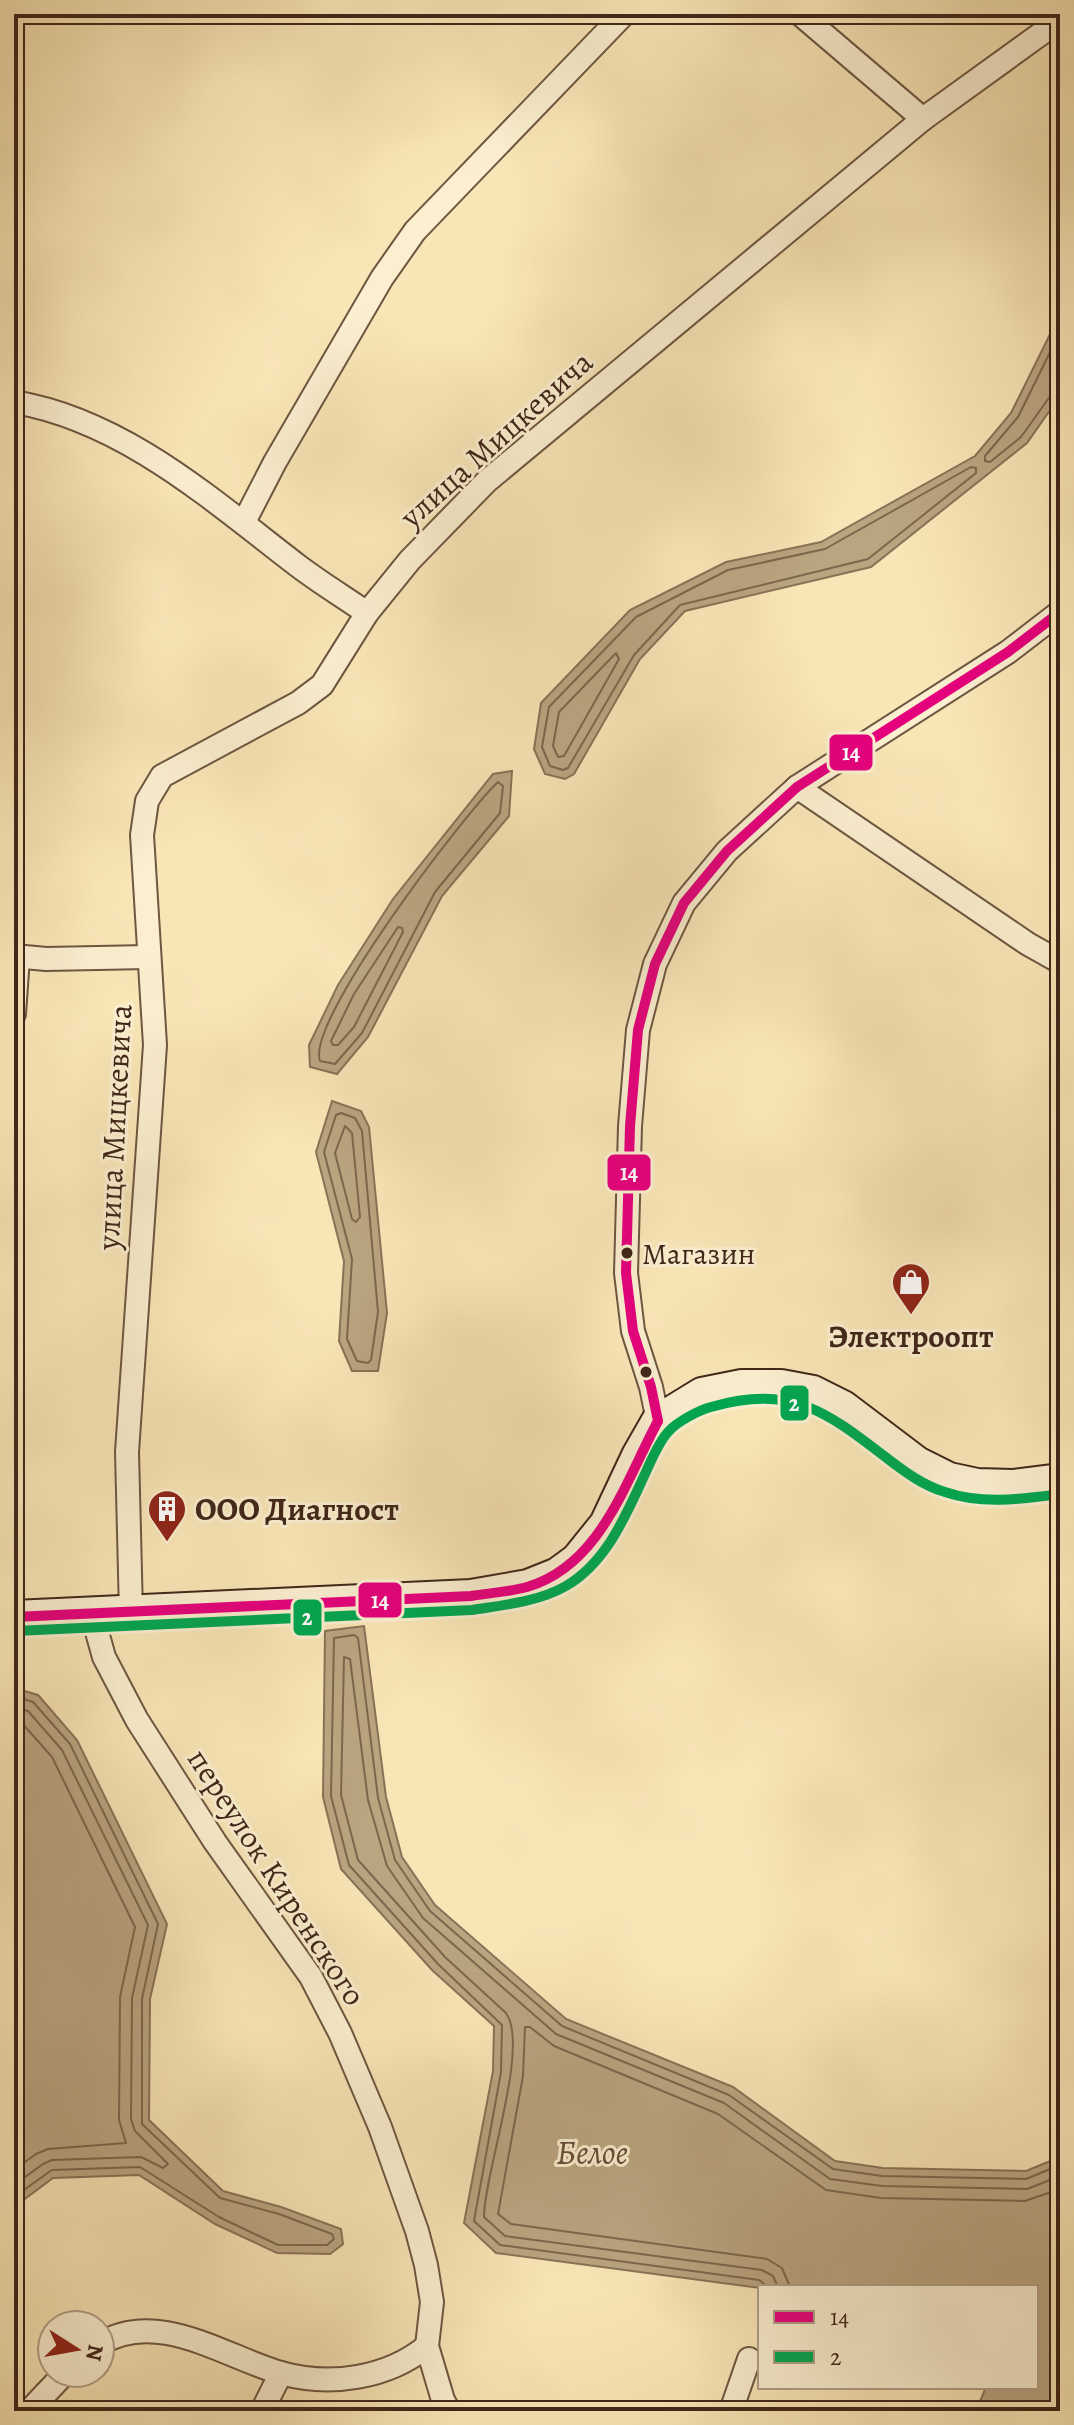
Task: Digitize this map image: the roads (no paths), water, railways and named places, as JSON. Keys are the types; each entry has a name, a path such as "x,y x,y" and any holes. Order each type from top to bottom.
{"street":[{"path":"244,522 275,462 382,278 415,231 624,14"},
{"path":"800,14 891,95 923,119"},
{"name":"улица Мицкевича","path":"131,1613 127,1452 155,1045 142,835 147,801 162,776 298,703 322,685 367,613 410,560 487,481 923,119 1060,20"},
{"path":"14,402 33,405 106,432 182,479 244,522 298,566 367,613"},
{"path":"658,1421 633,1331 626,1273 630,1126 638,1030 655,964 684,903 727,851 797,787 1008,652 1060,612"},
{"path":"797,787 1028,944 1060,962"},
{"path":"14,1014 16,956 46,959 148,957"},
{"path":"14,1617 471,1596 528,1586 558,1574 577,1560 606,1524 658,1421 702,1394 742,1386 781,1386 813,1392 843,1407 917,1463 949,1479 977,1485 1013,1486 1060,1480"},
{"name":"переулок Киренского","path":"92,1614 104,1657 137,1720 215,1842 311,1977 340,2033 385,2140 420,2242 432,2302 427,2346 449,2411"},
{"path":"116,2336 141,2331 167,2334 208,2344 281,2373 310,2378 344,2378 380,2373 409,2361 427,2346"},
{"path":"731,2411 749,2359"},
{"path":"262,2411 281,2373"},
{"path":"29,2411 50,2389"}],"water":[{"path":"1060,314 1060,396 1027,443 871,567 685,611 640,659 574,774 565,779 545,774 534,749 541,703 630,610 726,562 821,542 975,456 1011,413"},
{"path":"512,771 509,816 442,896 368,1037 337,1074 310,1067 309,1045 338,985 393,899 493,774"},
{"path":"332,1101 361,1111 369,1127 387,1313 378,1371 352,1371 339,1341 344,1261 316,1152"},
{"name":"Белое","path":"364,1626 386,1797 402,1857 435,1905 566,2019 733,2087 835,2161 883,2168 1026,2171 1060,2157 1060,2411 976,2411 985,2389 1038,2389 1038,2285 758,2285 758,2288 496,2253 464,2223 493,2071 494,2026 432,1970 341,1869 323,1797 325,1631"},
{"path":"14,1688 38,1695 77,1740 167,1924 150,1999 149,2120 223,2191 281,2207 341,2229 343,2244 330,2254 277,2253 215,2224 139,2175 53,2178 14,2207"}],"place":[{"name":"Магазин","path":"627,1253"},
{"name":"Электроопт","path":"911,1316"},
{"name":"ООО Диагност","path":"167,1543"}]}
